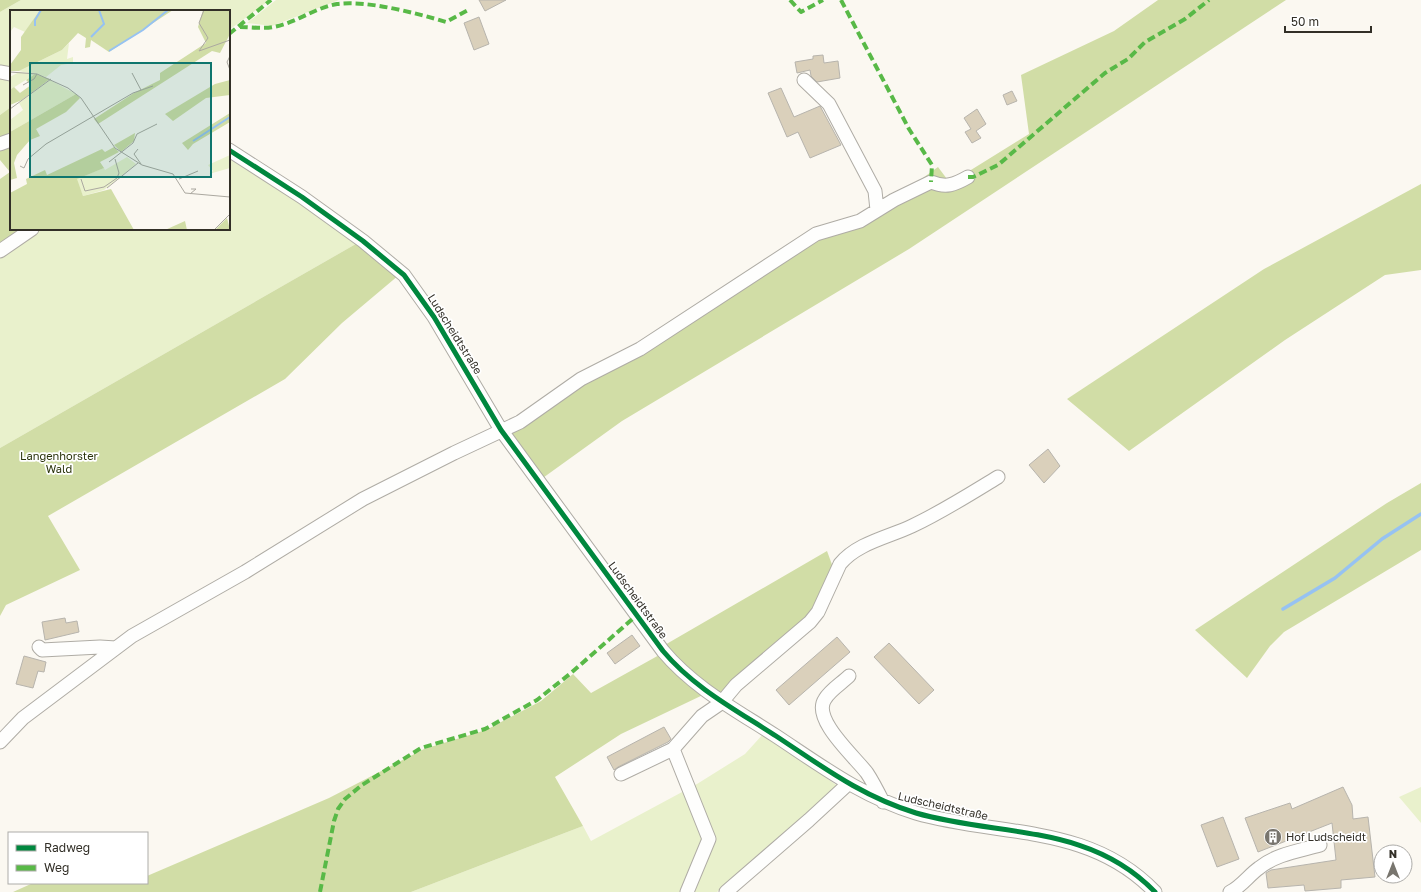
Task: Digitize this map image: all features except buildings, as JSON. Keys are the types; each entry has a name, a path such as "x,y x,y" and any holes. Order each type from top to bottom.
{"street":[{"path":"0,72 10,74"},
{"path":"804,80 829,104 875,191 877,210"},
{"path":"0,144 10,140"},
{"name":"Ludscheidtstraße","path":"230,151 308,202 363,241 404,274 434,317 501,430 663,651 674,664 721,703 848,784 883,802 948,820 1046,835 1084,845 1129,869 1155,892"},
{"path":"0,742 23,718 132,636 245,572 363,499 520,422 581,379 651,343 816,234 860,221 877,210 931,182 942,187 955,185 968,177"},
{"path":"0,251 31,230"},
{"path":"621,774 673,748 702,716 721,703 736,685 810,622 818,612 840,564 845,557 863,547 913,525 998,477"},
{"path":"39,647 42,650 116,648"},
{"path":"849,676 824,699 822,710 825,720 839,742 867,773 883,802"},
{"path":"673,748 709,839 687,892"},
{"path":"726,892 848,784"},
{"path":"1230,892 1235,890 1258,868 1275,857 1320,845"}],"green space":[{"path":"0,0 21,0 0,12"},
{"path":"21,0 270,0 230,29 230,10 10,10 10,72 0,70 0,12"},
{"path":"276,0 339,0 272,26 247,23"},
{"path":"1158,0 1286,0 909,249 622,421 540,480 506,434 817,236 861,223 938,167 950,183 1029,134 1021,75 1114,31"},
{"path":"0,77 10,79 10,108 0,115"},
{"path":"10,108 10,172 0,160 0,115"},
{"path":"230,156 361,241 0,448 0,255 37,230 230,230"},
{"path":"10,172 10,230 25,230 0,247 0,179"},
{"path":"1421,184 1421,270 1385,275 1285,340 1129,451 1067,399 1264,269"},
{"name":"Langenhorster Wald","path":"361,241 399,275 342,323 285,379 48,516 80,570 6,605 0,616 0,448"},
{"path":"1421,483 1421,550 1284,632 1270,646 1247,678 1195,630 1387,503"},
{"path":"827,551 834,570 816,611 722,698 663,646"},
{"path":"661,654 705,694 621,734 555,777 583,826 411,892 13,892 31,884 148,884 148,876 329,798 424,749 486,730 541,701 573,674 591,693"},
{"path":"764,733 839,787 717,892 411,892 583,826 591,841 697,784 745,754"},
{"path":"1421,787 1421,823 1399,797"}],"waterway":[{"path":"1283,609 1335,578 1382,539 1421,514"}],"marked path":[{"path":"230,33 271,0"},
{"path":"790,0 801,12 823,0"},
{"path":"841,0 909,129 932,165 931,182"},
{"path":"968,177 973,177 998,165 1105,73 1128,59 1145,42 1185,19 1209,0"},
{"path":"240,27 273,27 329,6 349,3 406,11 446,22 470,9"},
{"path":"320,892 334,821 338,809 345,799 362,785 421,748 485,729 537,700 571,673 637,615"}],"cycle path":[{"path":"230,151 302,197 363,241 404,275 434,317 501,430 663,651 688,676 716,698 826,770 878,798 916,813 947,820 1042,836 1072,843 1101,854 1129,870 1155,892"}],"place":[{"name":"Hof Ludscheidt","path":"1273,837"}]}
